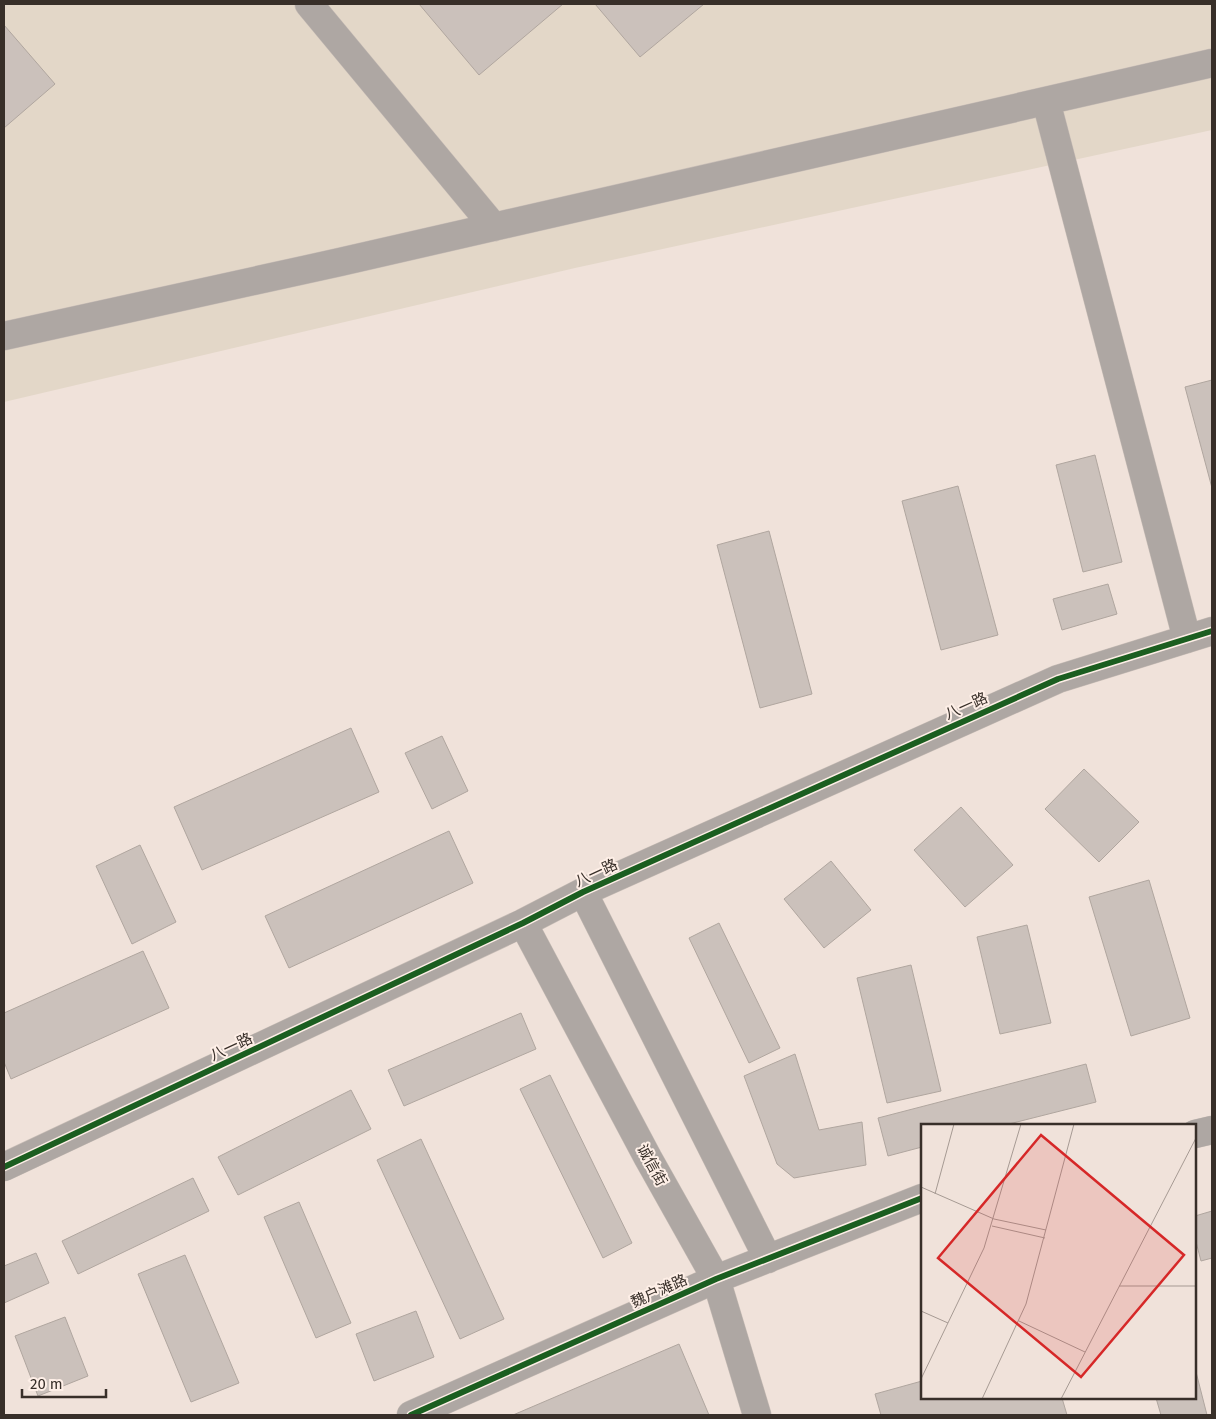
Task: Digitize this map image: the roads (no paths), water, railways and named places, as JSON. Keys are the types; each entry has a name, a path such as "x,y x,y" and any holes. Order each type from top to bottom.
{"street":[{"path":"309,4 494,227"},
{"path":"4,336 494,227 1212,63"},
{"path":"1046,101 1200,635"},
{"name":"八一路","path":"4,1167 523,924 583,892 1058,679 1200,635"},
{"path":"583,892 768,1259"},
{"name":"诚信街","path":"523,924 648,1158 716,1279 757,1415"},
{"path":"1196,1134 1212,1130"},
{"name":"魏户滩路","path":"410,1415 716,1279 921,1198"}]}
